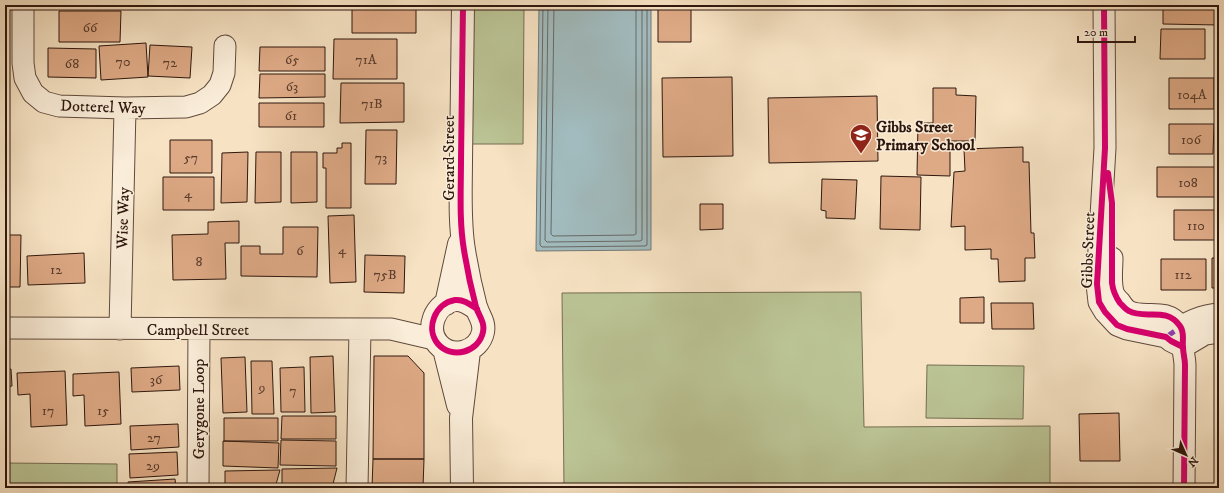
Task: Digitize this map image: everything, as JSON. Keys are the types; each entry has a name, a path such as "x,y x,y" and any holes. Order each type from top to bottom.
{"street":[{"name":"Dotterel Way","path":"23,5 23,63 25,78 32,93 44,102 59,106 125,108 186,107 200,103 212,95 220,85 224,73 225,46"},
{"name":"Gerard Street","path":"463,5 461,234 468,273 477,309"},
{"name":"Gibbs Street","path":"1104,5 1105,148 1097,284 1099,302 1105,312 1117,325 1127,330 1177,337"},
{"name":"Wise Way","path":"120,329 125,108"},
{"name":"Gerard Street","path":"440,310 461,234"},
{"path":"439,344 448,351 458,353 469,351 477,344 483,333 484,326 477,309 466,301 456,300 440,310 432,332 439,344 461,418"},
{"name":"Campbell Street","path":"391,329 440,310"},
{"path":"1177,337 1202,316 1219,314"},
{"name":"Campbell Street","path":"5,328 391,329 439,344"},
{"name":"Gerygone Loop","path":"198,488 199,329"},
{"path":"357,488 360,329"},
{"path":"1177,337 1219,332"},
{"path":"1177,337 1185,365 1184,488"},
{"path":"462,488 461,418 469,351"}],"green space":[{"path":"471,5 524,5 523,144 470,144"},
{"path":"861,292 864,427 1050,426 1050,488 564,488 562,293"},
{"path":"927,365 1024,366 1023,419 926,418"},
{"path":"5,463 117,464 117,488 5,488"}],"water":[{"path":"539,5 651,5 651,250 536,251"}],"building":[{"path":"55,5 123,5 123,7 55,7"},
{"path":"352,5 416,5 416,33 352,33"},
{"path":"1163,5 1219,5 1219,25 1163,24"},
{"path":"658,7 691,8 691,42 658,42"},
{"path":"59,11 121,11 120,42 59,42"},
{"path":"1161,29 1205,29 1205,59 1160,59"},
{"path":"334,39 397,39 397,79 333,79"},
{"path":"146,43 148,77 101,80 99,46"},
{"path":"150,45 192,47 190,78 148,76"},
{"path":"260,47 325,47 325,71 259,71"},
{"path":"48,48 96,49 96,78 48,77"},
{"path":"260,74 325,74 325,97 259,98"},
{"path":"732,77 733,156 663,157 662,78"},
{"path":"1169,78 1214,78 1214,109 1169,109"},
{"path":"341,83 404,83 404,122 340,123"},
{"path":"933,88 956,88 956,95 976,96 975,141 950,141 950,176 917,175 918,123 933,123"},
{"path":"877,96 878,161 769,163 768,98"},
{"path":"259,103 324,103 324,127 259,127"},
{"path":"1169,124 1214,124 1213,154 1169,154"},
{"path":"366,130 397,130 396,184 365,184"},
{"path":"170,140 212,140 212,173 170,173"},
{"path":"342,143 351,143 351,208 326,208 326,168 323,168 323,153 337,153 337,148 342,148"},
{"path":"1023,147 1023,162 1029,162 1031,233 1034,233 1035,258 1025,258 1025,281 999,282 998,259 991,259 991,249 965,250 965,226 951,227 954,172 965,171 964,149"},
{"path":"248,152 247,202 221,203 222,153"},
{"path":"256,152 281,152 281,202 255,203"},
{"path":"291,152 317,152 317,202 291,203"},
{"path":"1157,167 1219,167 1219,197 1157,197"},
{"path":"881,176 921,177 920,230 880,229"},
{"path":"163,177 214,177 214,210 163,210"},
{"path":"822,179 857,180 855,219 826,218 826,211 821,210"},
{"path":"700,204 723,204 723,229 700,230"},
{"path":"1174,210 1219,210 1218,240 1174,240"},
{"path":"354,215 356,282 330,283 328,216"},
{"path":"239,221 239,243 225,243 226,279 173,280 172,235 208,234 208,222"},
{"path":"283,227 318,227 317,277 241,276 241,246 260,246 260,254 283,254"},
{"path":"5,235 21,235 20,287 5,287"},
{"path":"84,253 85,283 28,285 27,256"},
{"path":"365,255 405,256 404,293 364,292"},
{"path":"1212,258 1219,258 1219,288 1212,288"},
{"path":"1161,259 1206,259 1206,290 1161,290"},
{"path":"984,297 984,323 960,323 960,298"},
{"path":"991,303 1033,303 1034,329 992,329"},
{"path":"333,356 335,412 311,413 310,357"},
{"path":"374,356 408,356 424,373 424,459 373,459"},
{"path":"245,357 247,412 223,413 221,358"},
{"path":"251,361 272,361 274,414 252,414"},
{"path":"179,366 180,390 132,392 131,368"},
{"path":"304,367 305,412 281,412 280,368"},
{"path":"5,369 11,369 12,386 5,387"},
{"path":"65,371 67,425 31,427 30,394 18,395 17,373"},
{"path":"119,372 121,424 85,426 84,395 73,396 73,374"},
{"path":"1119,413 1120,461 1080,461 1079,414"},
{"path":"282,416 336,416 336,439 281,439"},
{"path":"224,418 278,418 278,441 224,441"},
{"path":"178,424 179,447 131,450 130,426"},
{"path":"281,440 336,441 336,466 280,465"},
{"path":"223,441 279,443 278,468 223,466"},
{"path":"177,452 178,475 130,478 129,454"},
{"path":"373,459 424,459 423,488 372,488"},
{"path":"337,468 332,488 282,488 282,469"},
{"path":"280,470 275,488 225,488 225,471"},
{"path":"175,479 176,488 128,488 128,482"}],"marked path":[{"path":"1166,337 1181,327"}],"cycle path":[{"path":"463,5 461,228 471,286 476,307 477,310 482,322 483,332 476,345 464,352 450,352 438,344 434,338 432,324 437,311 442,306 448,302 461,300 470,304 472,306 475,307 477,309"},
{"path":"1104,5 1105,148 1097,284 1099,302 1105,312 1117,325 1127,329 1166,337 1183,347"},
{"path":"1108,173 1112,203 1112,283 1116,296 1120,303 1129,311 1142,314 1168,316 1180,326 1182,331 1185,365 1184,488"}],"place":[{"name":"Gibbs Street Primary School","path":"861,154"}]}
